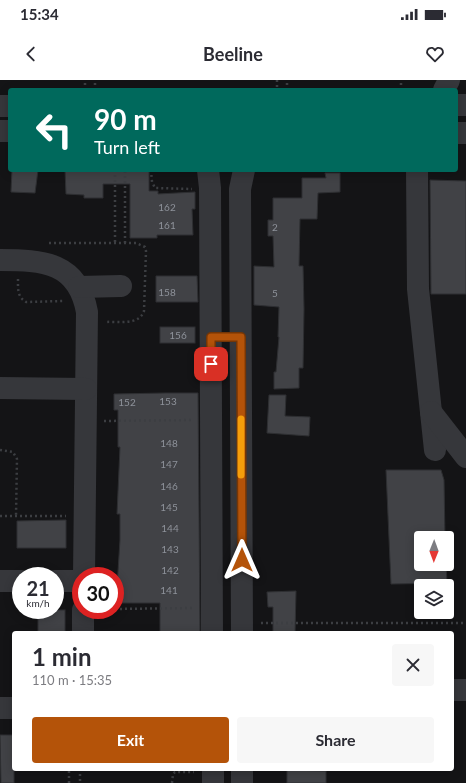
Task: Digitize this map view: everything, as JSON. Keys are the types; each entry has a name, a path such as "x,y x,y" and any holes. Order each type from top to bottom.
{"street":[{"path":"242,628 240,189 244,172"},
{"path":"417,172 418,289 435,450"},
{"path":"209,179 212,631"},
{"path":"9,260 33,260 52,264 68,275 82,294 87,312 84,567"},
{"path":"82,294 121,286"},
{"path":"211,337 241,337"},
{"path":"0,388 86,389"},
{"path":"431,412 466,457"},
{"path":"0,580 12,581"},
{"path":"83,619 83,631"},
{"path":"454,690 466,690"},
{"path":"0,708 12,708"},
{"path":"242,771 242,783"}],"path":[{"path":"115,172 115,243"},
{"path":"124,243 125,172"},
{"path":"151,172 152,182 155,188 209,179"},
{"path":"9,260 22,300 26,302 82,294"},
{"path":"85,422 211,419"},
{"path":"0,450 13,452 17,459 16,516"},
{"path":"0,516 84,516"},
{"path":"124,609 212,608"},
{"path":"242,628 466,623"},
{"path":"68,771 68,783"},
{"path":"80,771 80,783"},
{"path":"172,783 173,774 175,772 213,775"}],"building":[{"path":"12,172 38,172 35,193 11,192"},
{"path":"65,172 149,172 149,191 158,191 158,194 195,192 195,209 192,209 193,235 157,235 157,238 130,238 130,184 103,184 103,198 84,198 84,195 66,194"},
{"path":"325,173 340,173 340,192 318,193 317,219 300,219 299,266 303,266 304,309 303,368 299,368 299,388 274,389 274,372 276,372 279,337 279,307 254,305 254,266 274,267 273,236 268,236 268,220 273,220 273,198 302,198 302,178 326,178"},
{"path":"430,180 466,181 466,294 431,294"},
{"path":"156,276 197,276 198,302 156,302"},
{"path":"160,327 195,327 195,343 160,343"},
{"path":"198,393 200,631 160,631 160,603 124,603 124,567 118,567 120,514 117,514 120,447 118,447 118,410 114,410 114,394"},
{"path":"269,395 286,395 285,416 310,417 309,436 267,433"},
{"path":"386,470 441,470 444,480 445,531 414,531 414,571 446,571 447,579 414,579 414,584 391,584"},
{"path":"66,520 66,548 17,548 17,521"},
{"path":"296,591 295,631 273,631 273,607 268,607 267,592"},
{"path":"65,610 65,631 38,631 38,619 64,619"},
{"path":"0,735 12,735 12,771 14,771 14,783 1,783"},
{"path":"287,771 326,771 326,783 287,783"}],"slow traffic":[{"path":"241,419 241,475"}],"route":[{"path":"211,364 211,337 241,337 242,560"}]}
